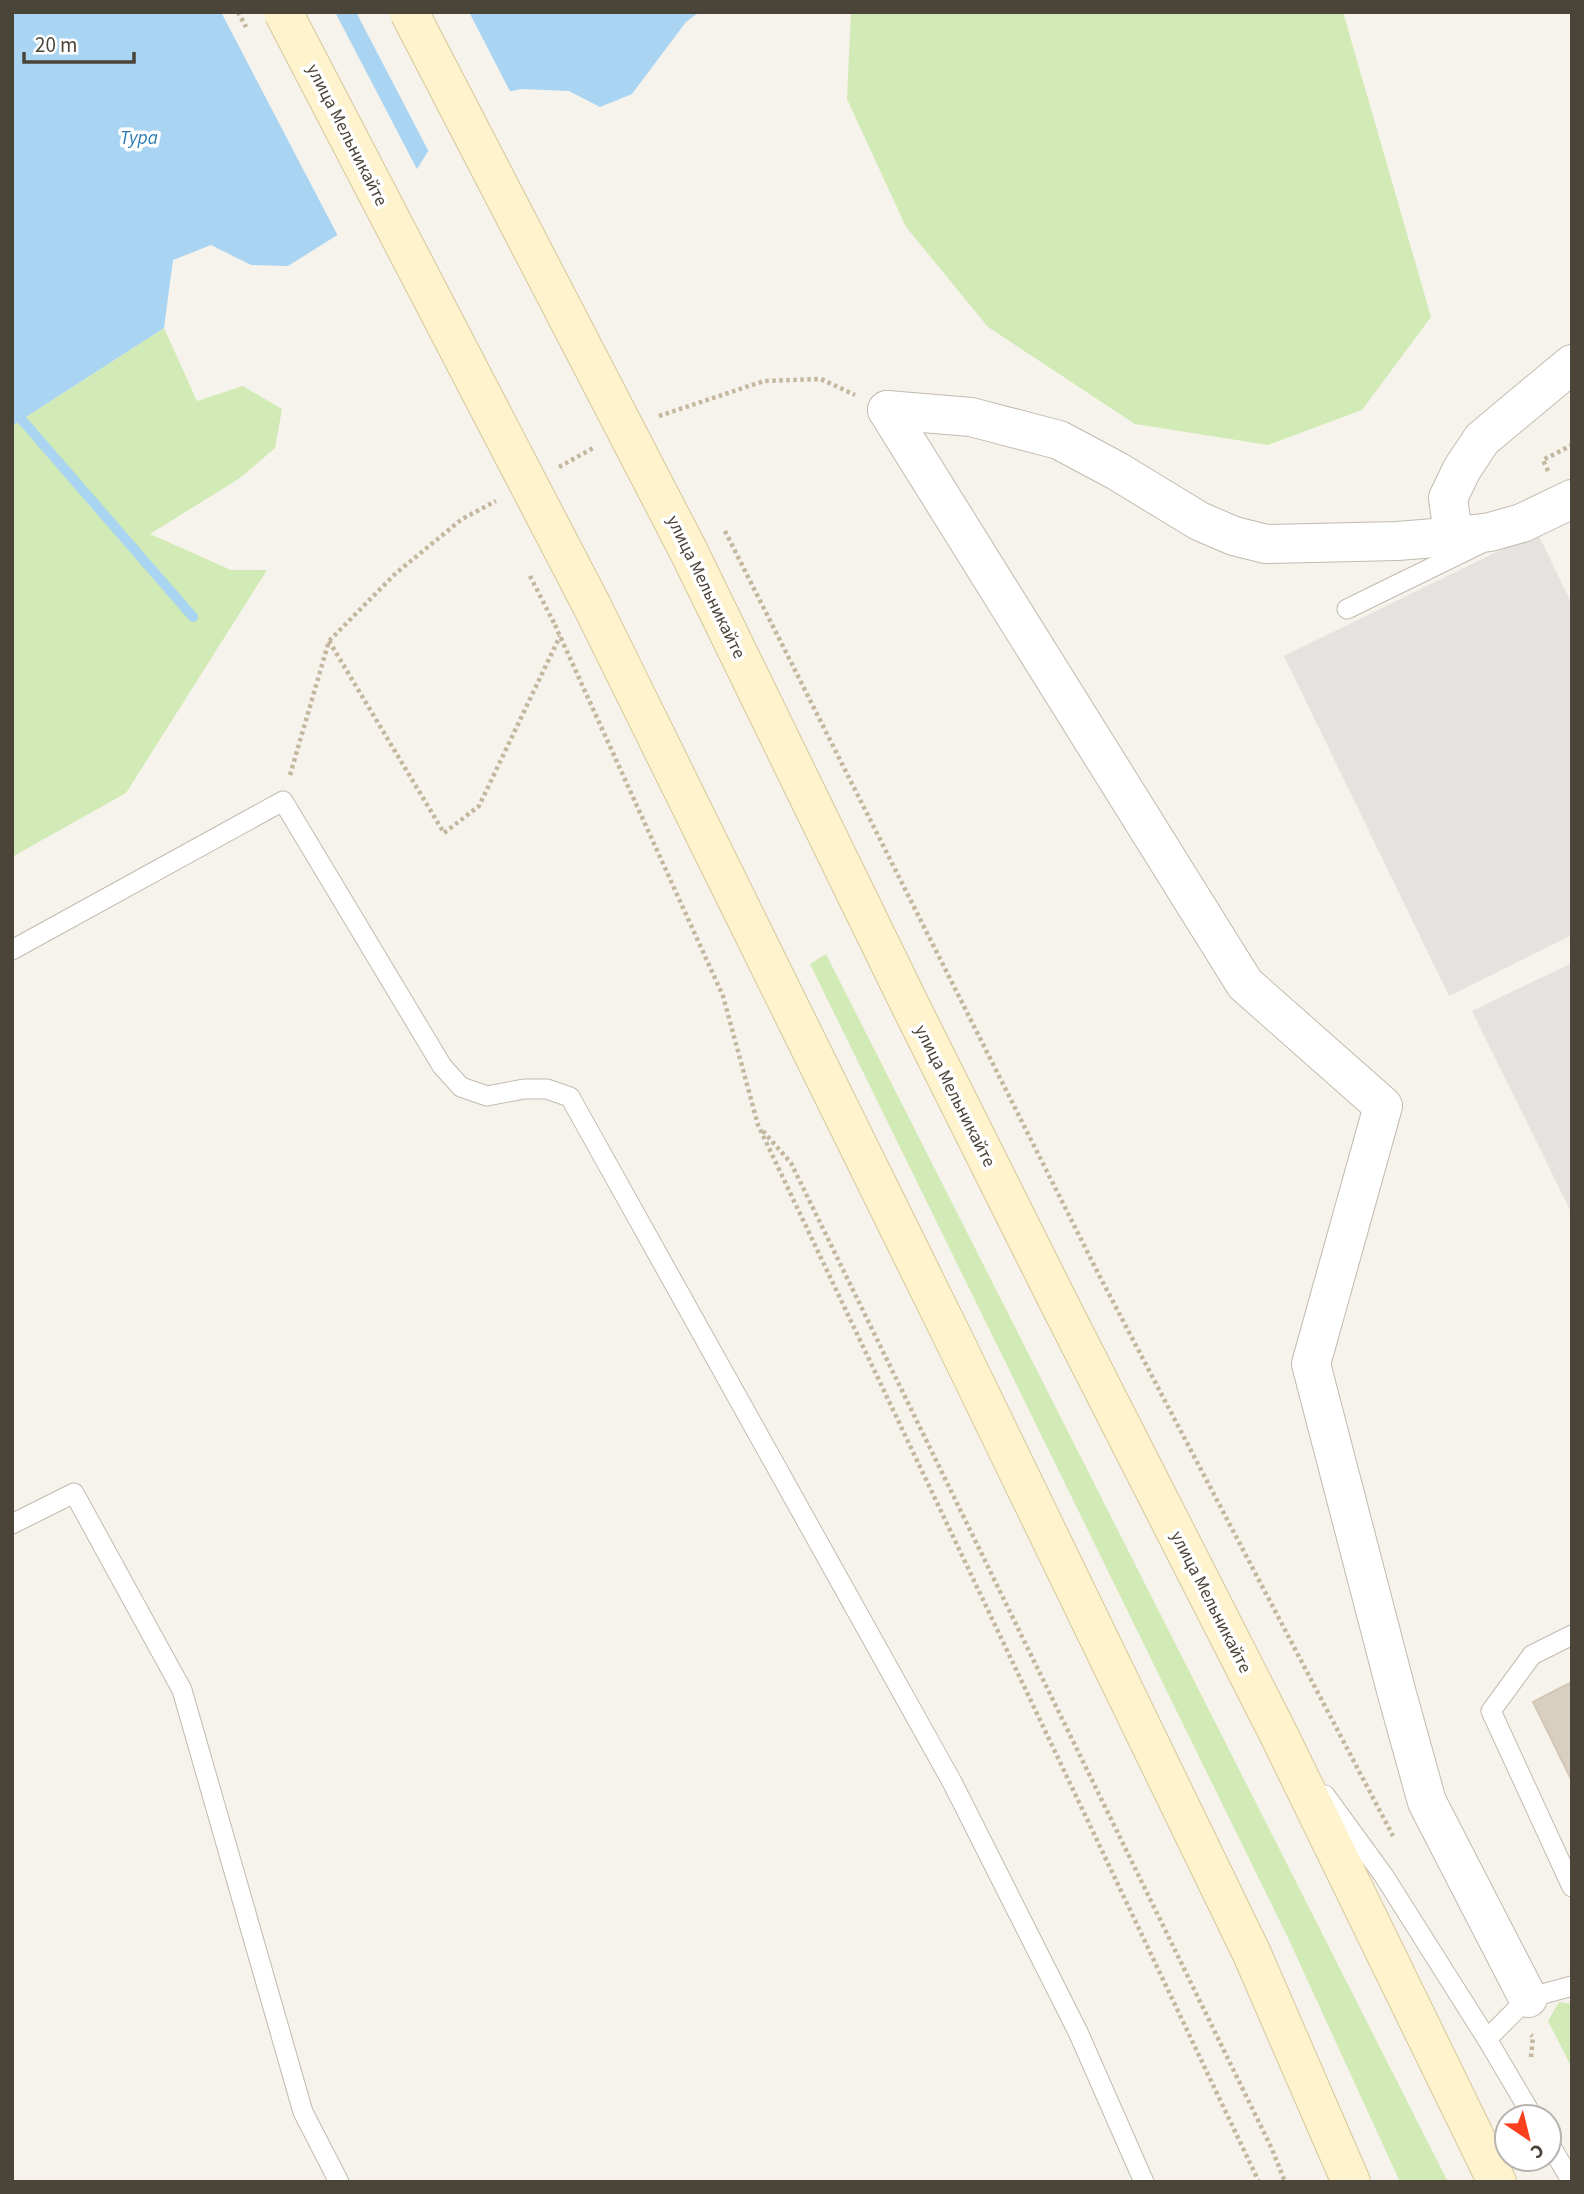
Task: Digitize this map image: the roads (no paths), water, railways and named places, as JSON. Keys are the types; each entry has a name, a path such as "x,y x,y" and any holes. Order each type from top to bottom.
{"main road":[{"name":"улица Мельникайте","path":"283,12 592,606 959,1350 1252,1954 1351,2182"},
{"name":"улица Мельникайте","path":"409,12 688,550 1034,1254 1278,1732 1497,2182"}],"street":[{"path":"1460,536 1451,520 1448,498 1462,469 1482,439 1572,364"},
{"path":"1521,2005 1427,1802 1311,1364 1383,1106 1245,984 887,410 971,417 1059,440 1117,471 1199,521 1234,536 1266,544 1397,541 1490,532 1522,523 1572,499"}],"lane":[{"path":"1347,609 1522,523"},
{"path":"12,950 283,801 442,1066 461,1087 486,1096 547,1088 570,1097 952,1782 1078,2032 1144,2182"},
{"path":"12,1524 74,1493 182,1690 303,2112 339,2182"},
{"path":"1572,1635 1532,1655 1491,1711 1572,1887"},
{"path":"1278,1732 1384,1876 1525,2103"},
{"path":"1487,2039 1521,2005 1572,1986"},
{"path":"1563,2167 1572,2182"}],"water":[{"name":"Тура","path":"12,12 699,12 686,22 632,94 600,107 569,91 521,89 477,99 443,127 401,195 288,266 251,265 211,245 173,260 164,328 12,426"}],"waterway":[{"path":"22,420 193,617"}]}
